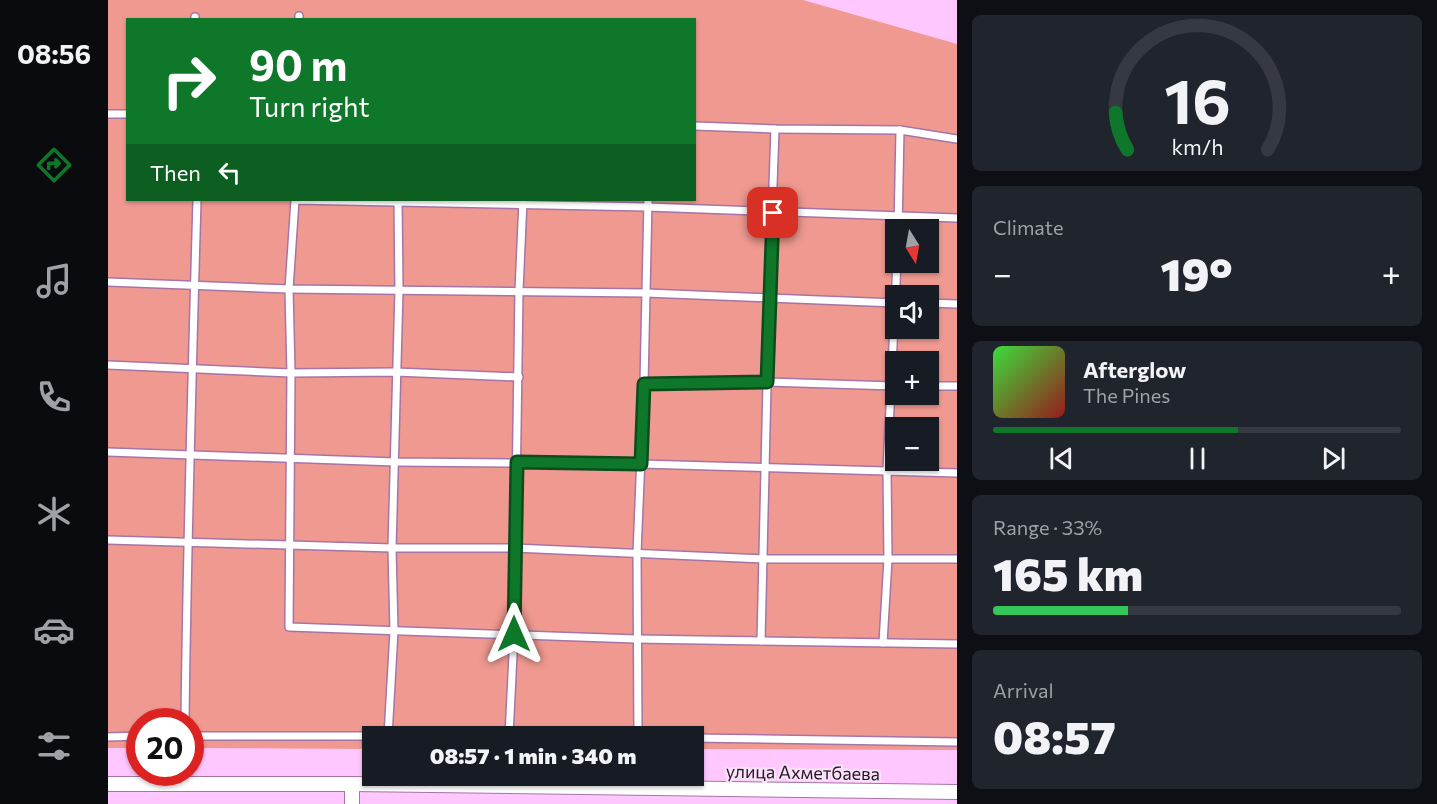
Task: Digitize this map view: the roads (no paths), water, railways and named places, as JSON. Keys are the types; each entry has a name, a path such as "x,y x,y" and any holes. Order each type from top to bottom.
{"street":[{"name":"улица Ахметбаева","path":"108,784 352,784 957,792"},
{"path":"352,784 352,804"}],"lane":[{"path":"108,114 126,114"},
{"path":"696,126 900,130 957,139"},
{"path":"761,641 775,129"},
{"path":"898,216 900,130"},
{"path":"185,708 196,201"},
{"path":"295,201 289,289 291,373 289,627 636,639 957,644"},
{"path":"389,726 394,631 392,548 399,290 398,201 647,203 773,213 957,218"},
{"path":"509,726 514,634 522,203"},
{"path":"638,726 637,553 644,384 647,203"},
{"path":"108,282 289,289 646,294 885,303"},
{"path":"939,303 957,304"},
{"path":"108,365 291,373 396,372 519,377"},
{"path":"644,384 767,382 885,386"},
{"path":"939,386 957,386"},
{"path":"108,452 394,462 641,464 885,470"},
{"path":"883,642 888,559 887,471"},
{"path":"910,471 957,473"},
{"path":"108,540 392,548 514,548 764,560 957,559"},
{"path":"204,735 362,736"},
{"path":"108,737 126,736"},
{"path":"704,738 957,742"}]}
